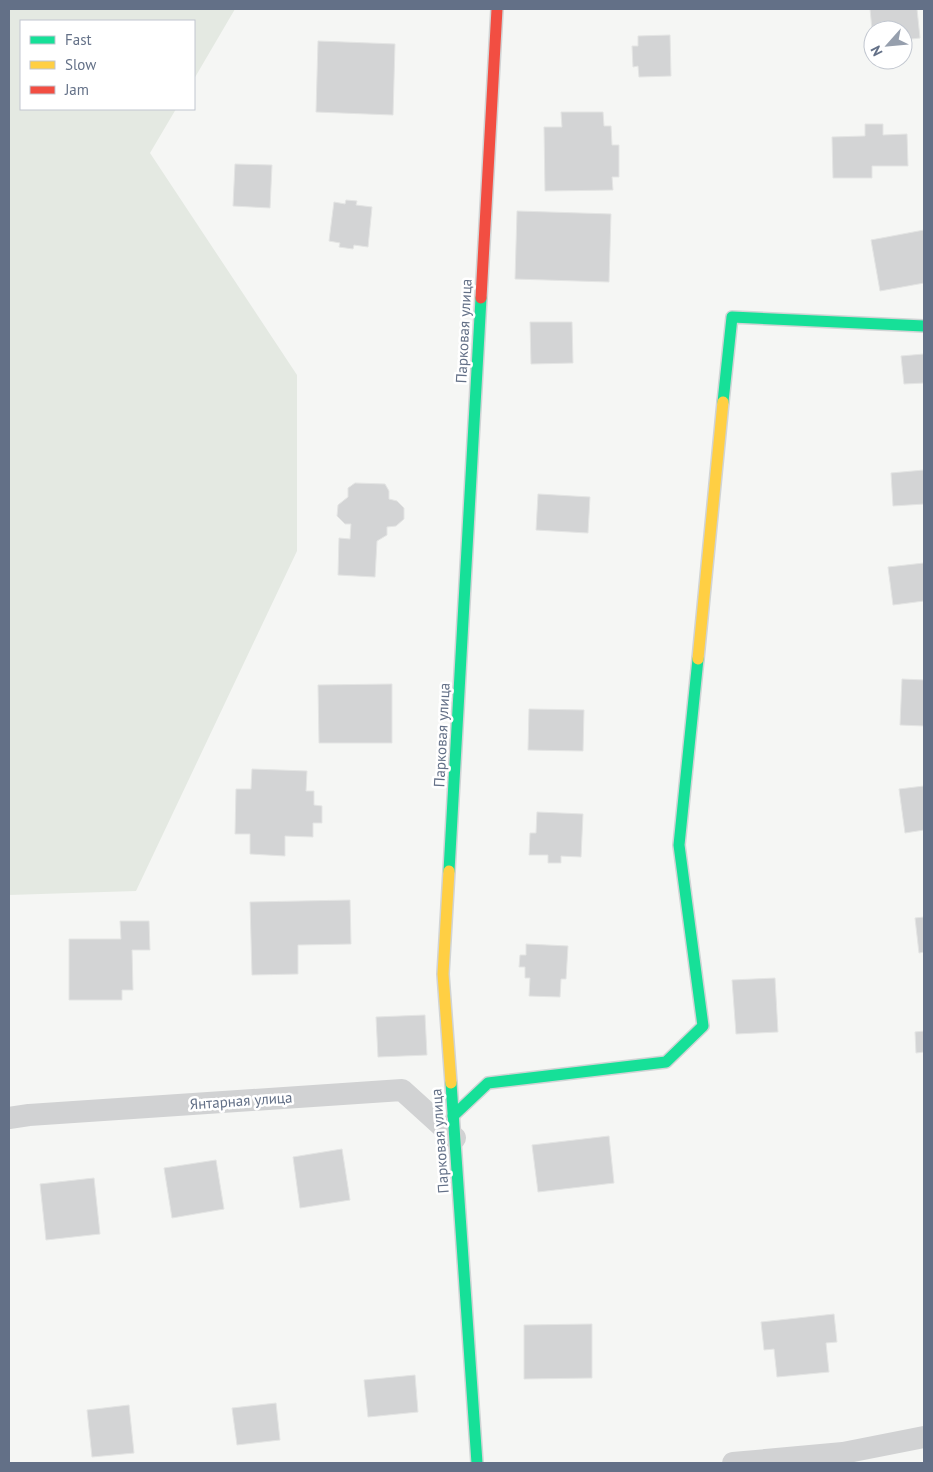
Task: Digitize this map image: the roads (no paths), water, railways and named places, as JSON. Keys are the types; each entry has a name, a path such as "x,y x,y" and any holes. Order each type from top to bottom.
{"street":[{"name":"Парковая улица","path":"478,1463 444,974 497,9"},
{"path":"454,1127 488,1083 666,1062 703,1026 679,845 732,317 924,326"},
{"name":"Янтарная улица","path":"9,1118 29,1115 402,1090 454,1127"},
{"path":"733,1463 843,1458 924,1436"}]}
